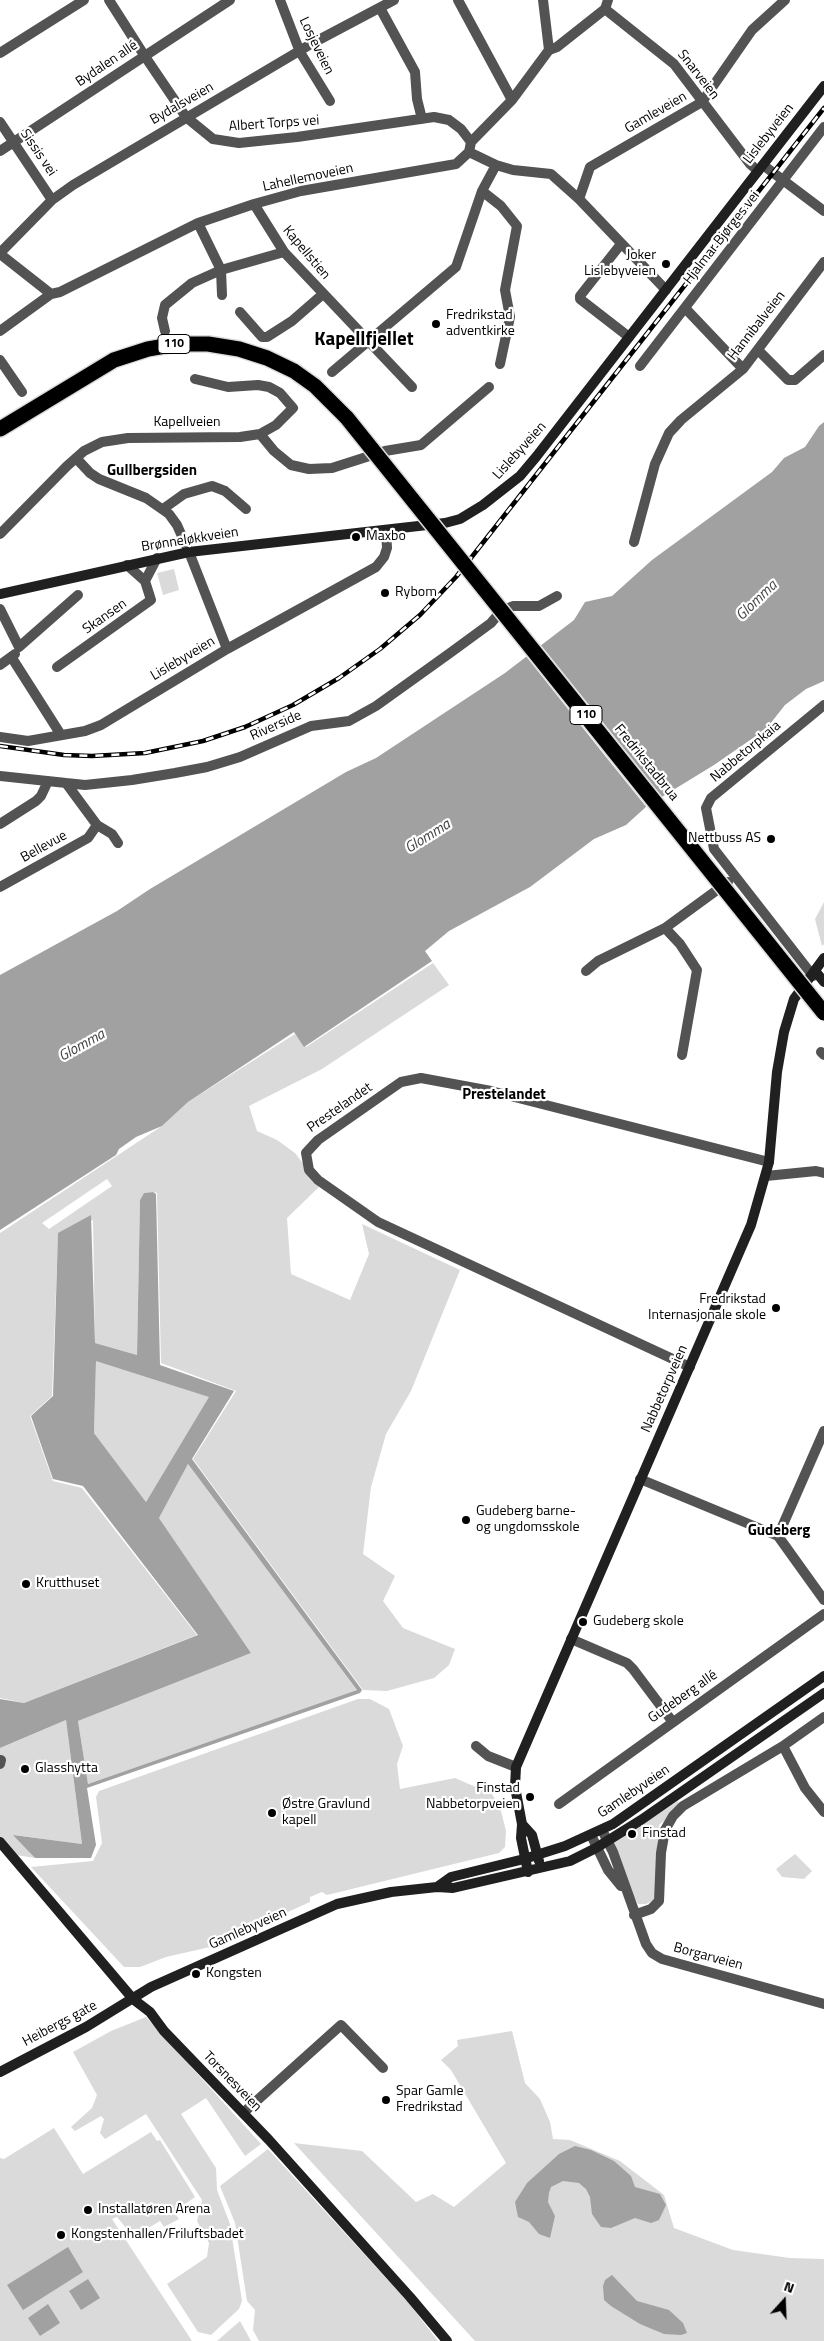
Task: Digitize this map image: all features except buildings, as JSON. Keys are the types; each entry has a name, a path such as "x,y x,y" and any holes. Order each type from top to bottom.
{"highway":[{"name":"Fredrikstadbrua","path":"0,429 114,360 148,349 178,344 208,344 239,349 266,358 294,371 315,386 347,418 824,1013"}],"street":[{"path":"0,53 84,0"},
{"name":"Albert Torps vei","path":"109,0 186,116 213,139 239,143 297,138 434,117 449,120 461,129 470,147 496,165 513,170 551,174 579,199 666,290"},
{"name":"Bydalen allé","path":"0,152 144,55 230,0"},
{"name":"Losjeveien","path":"280,0 300,52 330,101"},
{"name":"Bydalsveien","path":"0,253 52,200 73,185 186,116 394,0"},
{"path":"458,0 512,100"},
{"path":"543,0 549,50 558,47 607,4"},
{"name":"Gamleveien","path":"579,199 590,167 702,102 752,30 785,0"},
{"name":"Snarveien","path":"607,4 674,64 750,164 760,168"},
{"path":"380,8 415,72 417,99 422,119"},
{"name":"Lahellemoveien","path":"0,331 51,294 60,292 198,223 254,204 301,191 456,164 512,100 549,50"},
{"name":"Lislebyveien","path":"0,737 28,741 101,725 227,649 376,567 384,558 387,548 386,530 445,523 460,519 500,493 536,457 824,86"},
{"name":"Sissis vei","path":"0,122 52,200"},
{"name":"Hjalmar Bjørges vei","path":"640,366 824,127"},
{"path":"332,372 456,267 482,191 496,165"},
{"path":"760,168 784,180 824,211"},
{"path":"482,191 505,210 517,226 505,290 510,317 500,364"},
{"name":"Kapellstien","path":"254,204 284,252 412,387"},
{"path":"198,223 221,270 222,295"},
{"path":"621,244 580,296 630,336"},
{"path":"166,331 162,318 165,306 192,283 221,270 284,252"},
{"path":"0,253 51,294"},
{"name":"Hannibalveien","path":"634,542 662,445 681,420 743,369 824,262"},
{"name":"Kapellstien","path":"240,312 262,337 267,338 292,321 323,294"},
{"path":"685,308 743,369"},
{"path":"758,350 788,380 795,380 824,356"},
{"path":"0,360 22,392"},
{"name":"Kapellveien","path":"1,529 76,458 92,447 115,440 240,437 260,434 276,425 293,408 284,397 264,386 228,387 195,379"},
{"path":"260,434 274,451 291,465 309,469 332,468 384,451 421,445 489,387"},
{"path":"76,458 90,473 99,479 146,498 163,509 177,525 227,649"},
{"path":"163,509 184,494 212,486 225,491 246,509"},
{"name":"Brønneløkkveien","path":"0,594 189,552 386,530"},
{"path":"127,565 145,581 156,558"},
{"name":"Skansen","path":"57,667 152,600 145,581"},
{"path":"0,665 12,658 20,647 78,595"},
{"name":"Riverside","path":"0,776 85,784 132,780 206,767 240,758 311,726 349,721 376,706 491,623 502,611 513,606 539,606 557,596"},
{"path":"0,609 20,647"},
{"path":"12,658 61,735"},
{"name":"Nabbetorpkaia","path":"814,974 734,877 714,849 706,808 711,798 824,705"},
{"path":"0,824 42,796 48,781"},
{"path":"66,783 97,826 112,834 118,843"},
{"name":"Bellevue","path":"0,887 88,838 97,826"},
{"path":"586,971 598,961 665,928 734,877"},
{"path":"665,928 689,957 696,970 682,1055"},
{"name":"Nabbetorpveien","path":"528,1872 524,1860 521,1838 522,1824 515,1787 516,1767 751,1225 769,1162 777,1072 784,1032 794,1000 824,958"},
{"path":"814,974 824,982"},
{"name":"Prestelandet","path":"690,1367 378,1222 318,1180 309,1170 306,1153 318,1140 401,1082 421,1078 491,1091 769,1162"},
{"path":"766,1176 816,1171 824,1173"},
{"path":"778,1536 824,1431"},
{"path":"640,1479 778,1536 824,1600"},
{"name":"Gudeberg allé","path":"559,1804 672,1721 824,1614"},
{"path":"571,1639 627,1663 633,1668 672,1721"},
{"name":"Gamlebyveien","path":"437,1887 451,1876 524,1860 602,1830 623,1818 824,1676"},
{"name":"Gamlebyveien","path":"133,1999 151,1987 337,1904 390,1892 437,1887 453,1888 570,1861 607,1841 824,1693"},
{"path":"634,1915 651,1908 659,1901 661,1853 666,1830 673,1816 691,1801 783,1746 824,1717"},
{"path":"476,1746 488,1756 516,1767"},
{"path":"783,1746 805,1788 824,1812"},
{"name":"Nabbetorpveien","path":"522,1824 532,1835 542,1868"},
{"name":"Borgarveien","path":"602,1830 634,1915 646,1944 652,1953 662,1959 824,2004"},
{"name":"Borgarveien","path":"592,1835 596,1848 608,1870 625,1891"},
{"name":"Torsnesveien","path":"2,1847 133,1999 150,2012 164,2031 243,2113 410,2297 447,2341"},
{"name":"Heibergs gate","path":"0,2072 133,1999"},
{"path":"243,2113 341,2025 383,2068"}],"shaded area":[{"path":"174,569 179,590 163,595 157,573"},
{"path":"824,902 824,944 822,946 815,919"},
{"path":"433,963 449,985 322,1069 249,1106 257,1131 277,1140 295,1153 320,1186 287,1218 291,1274 350,1300 369,1254 362,1224 460,1270 411,1391 386,1434 371,1487 363,1554 395,1576 383,1601 403,1628 455,1649 449,1665 434,1678 387,1691 363,1690 193,1459 236,1391 161,1363 157,1193 153,1192 144,1193 140,1200 137,1355 95,1343 93,1220 58,1237 52,1396 30,1416 53,1481 82,1488 197,1635 24,1703 0,1698 0,1233 162,1126 188,1102 295,1034 306,1047","holes":["107,1179 112,1186 49,1229 42,1223"]},
{"path":"96,1360 210,1397 146,1502 94,1433"},
{"path":"188,1464 357,1690 88,1784 78,1721 251,1653 159,1518"},
{"path":"358,1699 370,1699 389,1709 403,1746 397,1764 400,1789 455,1778 492,1794 500,1807 506,1831 505,1847 499,1853 327,1895 322,1892 310,1897 310,1902 210,1947 166,1957 140,1967 124,1967 31,1867 93,1861 102,1843 96,1797 99,1791"},
{"path":"66,1720 82,1844 14,1835 35,1858 4,1853 0,1849 0,1748"},
{"path":"678,1801 681,1806 659,1825 654,1900 646,1904 638,1904 612,1857 605,1849"},
{"path":"795,1854 812,1871 804,1879 782,1877 776,1869"},
{"path":"146,2017 261,2144 245,2156 206,2098 181,2114 216,2168 217,2190 230,2224 242,2301 239,2309 211,2335 198,2332 167,2284 207,2257 209,2243 197,2221 202,2200 146,2114 105,2139 100,2133 104,2119 101,2116 75,2131 71,2127 92,2108 97,2095 73,2052 111,2031"},
{"path":"512,2031 525,2083 540,2099 550,2122 553,2139 570,2140 620,2161 664,2195 674,2228 733,2250 790,2258 824,2259 824,2341 475,2341 294,2143 362,2151 416,2202 433,2194 454,2207 506,2163 451,2070 441,2060 458,2046 457,2040"},
{"name":"Kongstenhallen/Friluftsbadet","path":"54,2128 83,2174 151,2132 157,2141 160,2140 195,2197 174,2212 179,2219 164,2227 160,2221 140,2233 142,2237 136,2240 117,2217 112,2219 192,2341 0,2341 0,2158 4,2159"},
{"path":"268,2149 407,2301 438,2341 259,2341 253,2330 255,2310 247,2301 235,2223 220,2186"},
{"path":"240,2321 251,2341 217,2341"}],"water":[{"name":"Glomma","path":"824,422 824,681 806,689 785,705 766,729 714,765 647,806 626,825 594,839 530,887 449,931 425,951 432,961 304,1047 294,1032 188,1102 162,1126 136,1137 119,1149 116,1155 0,1230 0,975 117,911 150,889 346,772 376,758 505,673 574,620 585,602 612,596 652,560 772,472 784,458 805,447 819,426"},
{"path":"153,1192 156,1194 160,1365 234,1391 192,1459 362,1690 360,1693 87,1788 96,1845 91,1858 35,1858 13,1835 82,1844 66,1720 0,1748 0,1699 24,1703 198,1635 83,1486 53,1479 31,1416 53,1396 58,1233 91,1215 95,1343 137,1355 140,1200 144,1193","holes":["96,1361 209,1397 146,1502 94,1433","188,1464 357,1690 88,1784 78,1721 251,1653 159,1518"]},
{"path":"575,2146 591,2150 614,2161 631,2176 635,2187 660,2194 666,2205 659,2220 651,2223 635,2218 611,2228 601,2227 592,2214 590,2197 586,2189 579,2183 563,2181 551,2187 549,2193 548,2202 555,2216 550,2238 539,2234 529,2222 518,2217 515,2202 527,2183 559,2154"},
{"path":"68,2247 83,2272 23,2310 7,2285"},
{"path":"612,2275 637,2301 669,2310 683,2323 687,2333 681,2335 664,2334 640,2324 611,2306 604,2300 603,2286 605,2280"},
{"path":"88,2279 100,2298 81,2310 69,2291"},
{"path":"48,2304 60,2323 40,2336 28,2318"}],"pier":[{"path":"540,644 664,799 648,809 606,757 525,655"}],"railway":[{"path":"0,746 64,755 92,756 145,753 203,741 245,727 293,705 339,678 380,649 420,615 456,577 824,108"}],"place":[{"name":"Joker Lislebyveien","path":"666,264"},
{"name":"Fredrikstad adventkirke","path":"436,324"},
{"name":"Maxbo","path":"356,537"},
{"name":"Rybom","path":"385,593"},
{"name":"Nettbuss AS","path":"771,839"},
{"name":"Fredrikstad Internasjonale skole","path":"776,1308"},
{"name":"Gudeberg barne- og ungdomsskole","path":"466,1520"},
{"name":"Krutthuset","path":"26,1584"},
{"name":"Gudeberg skole","path":"583,1622"},
{"name":"Glasshytta","path":"25,1769"},
{"name":"Finstad Nabbetorpveien","path":"530,1797"},
{"name":"Østre Gravlund kapell","path":"272,1813"},
{"name":"Finstad","path":"632,1834"},
{"name":"Kongsten","path":"196,1974"},
{"name":"Spar Gamle Fredrikstad","path":"386,2100"},
{"name":"Installatøren Arena","path":"88,2210"},
{"name":"Kongstenhallen/Friluftsbadet","path":"61,2235"}],"district":[{"name":"Kapellfjellet","path":"364,340"},
{"name":"Gullbergsiden","path":"152,471"},
{"name":"Prestelandet","path":"504,1095"},
{"name":"Gudeberg","path":"779,1531"}]}
